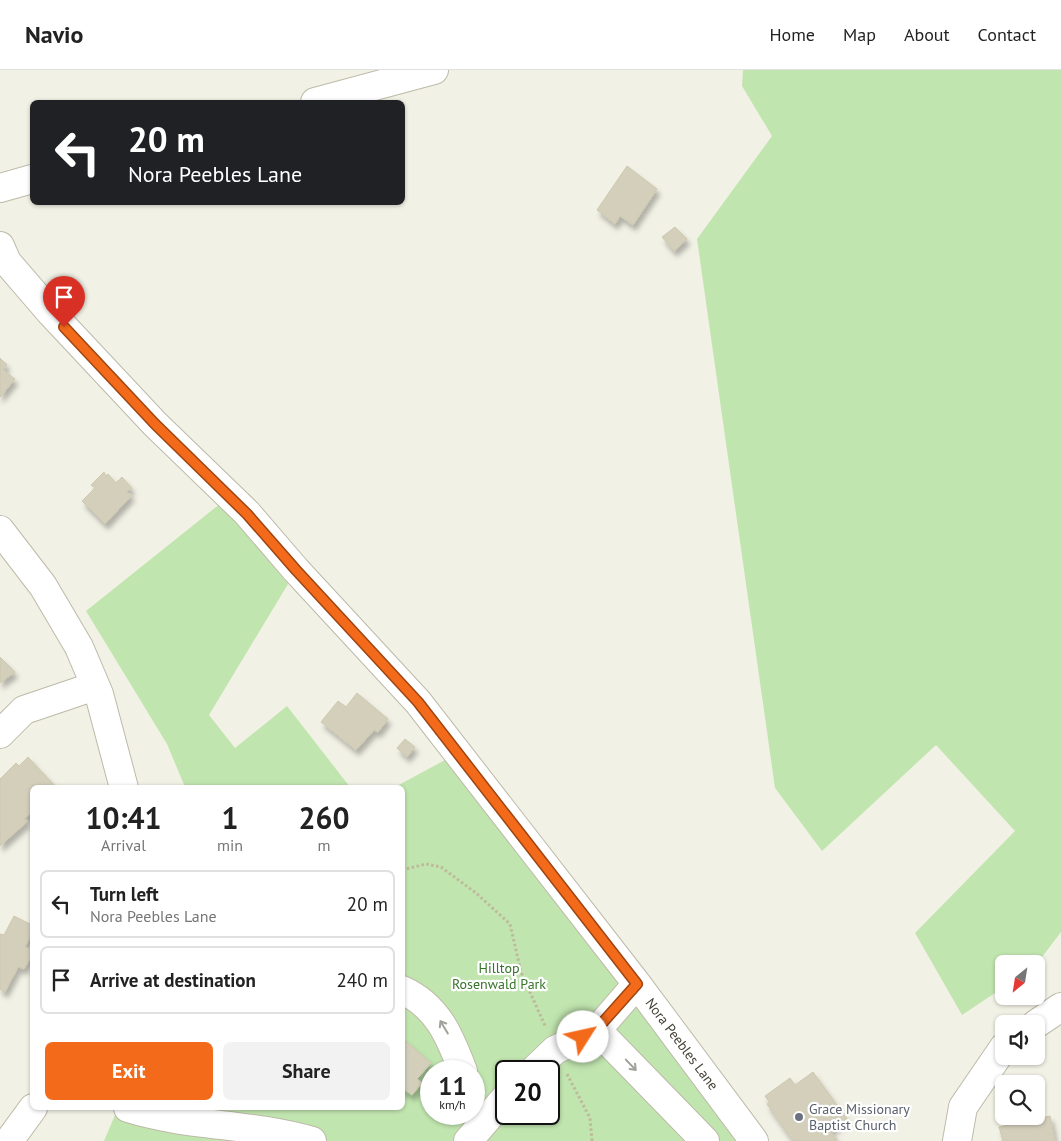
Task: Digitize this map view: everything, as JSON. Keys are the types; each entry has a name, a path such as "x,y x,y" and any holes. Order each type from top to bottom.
{"street":[{"path":"322,100 434,70"},
{"path":"0,188 30,180"},
{"name":"Nora Peebles Lane","path":"0,246 7,262 51,313 155,424 247,514 418,702 637,984 754,1141"},
{"path":"0,530 43,586 79,647 95,686 123,785"},
{"path":"0,734 24,710 95,686"},
{"path":"545,1060 555,1050 596,1030 637,984"},
{"path":"405,992 422,1001 435,1013 449,1036 459,1060"},
{"path":"1045,1018 1061,1007"},
{"path":"596,1030 705,1141"},
{"path":"958,1141 963,1107 995,1060"},
{"path":"485,1114 495,1106"},
{"path":"9,1141 32,1110"},
{"path":"136,1110 186,1122 256,1118 312,1141"}],"path":[{"path":"405,869 426,864 442,867 476,893 510,924 521,972 555,1050 590,1118 592,1141"}],"green space":[{"path":"743,70 1061,70 1061,932 1044,955 995,955 995,993 962,1015 915,933 1015,831 936,745 822,851 775,788 697,239 772,136 742,86"},
{"path":"221,503 288,584 209,715 235,748 287,706 348,785 184,785 167,744 86,611"},
{"name":"Hilltop Rosenwald Park","path":"445,760 463,774 745,1141 104,1141 117,1110 405,1110 405,785 399,785"}],"building":[{"path":"627,166 657,189 633,225 620,216 615,224 597,210"},
{"path":"675,227 687,239 674,251 662,237"},
{"path":"0,358 7,365 3,370 15,379 0,397"},
{"path":"104,472 106,476 108,474 116,483 122,477 132,488 126,492 132,495 105,524 82,501 95,488 91,485"},
{"path":"0,657 15,672 0,683"},
{"path":"357,693 388,719 378,732 374,730 356,750 321,722 338,701 346,707"},
{"path":"405,739 415,747 407,757 397,748"},
{"path":"28,757 54,785 30,785 30,814 24,819 28,821 0,846 0,779 16,763 19,766"},
{"path":"14,916 30,924 30,937 25,947 30,949 30,958 24,969 18,967 5,992 0,989 0,934 4,935"},
{"path":"405,1041 428,1060 420,1060 420,1076 417,1079 420,1081 420,1085 412,1095 405,1090"},
{"path":"813,1072 847,1119 830,1130 837,1140 835,1141 793,1141 767,1104 770,1103 765,1096 790,1078 795,1085"},
{"path":"1050,1116 1055,1141 1003,1141 999,1127 1008,1125 1045,1125 1045,1117"}],"place":[{"name":"Grace Missionary Baptist Church","path":"799,1117"}],"route":[{"path":"64,327 155,424 247,514 418,702 637,984 596,1030 583,1037"}]}
